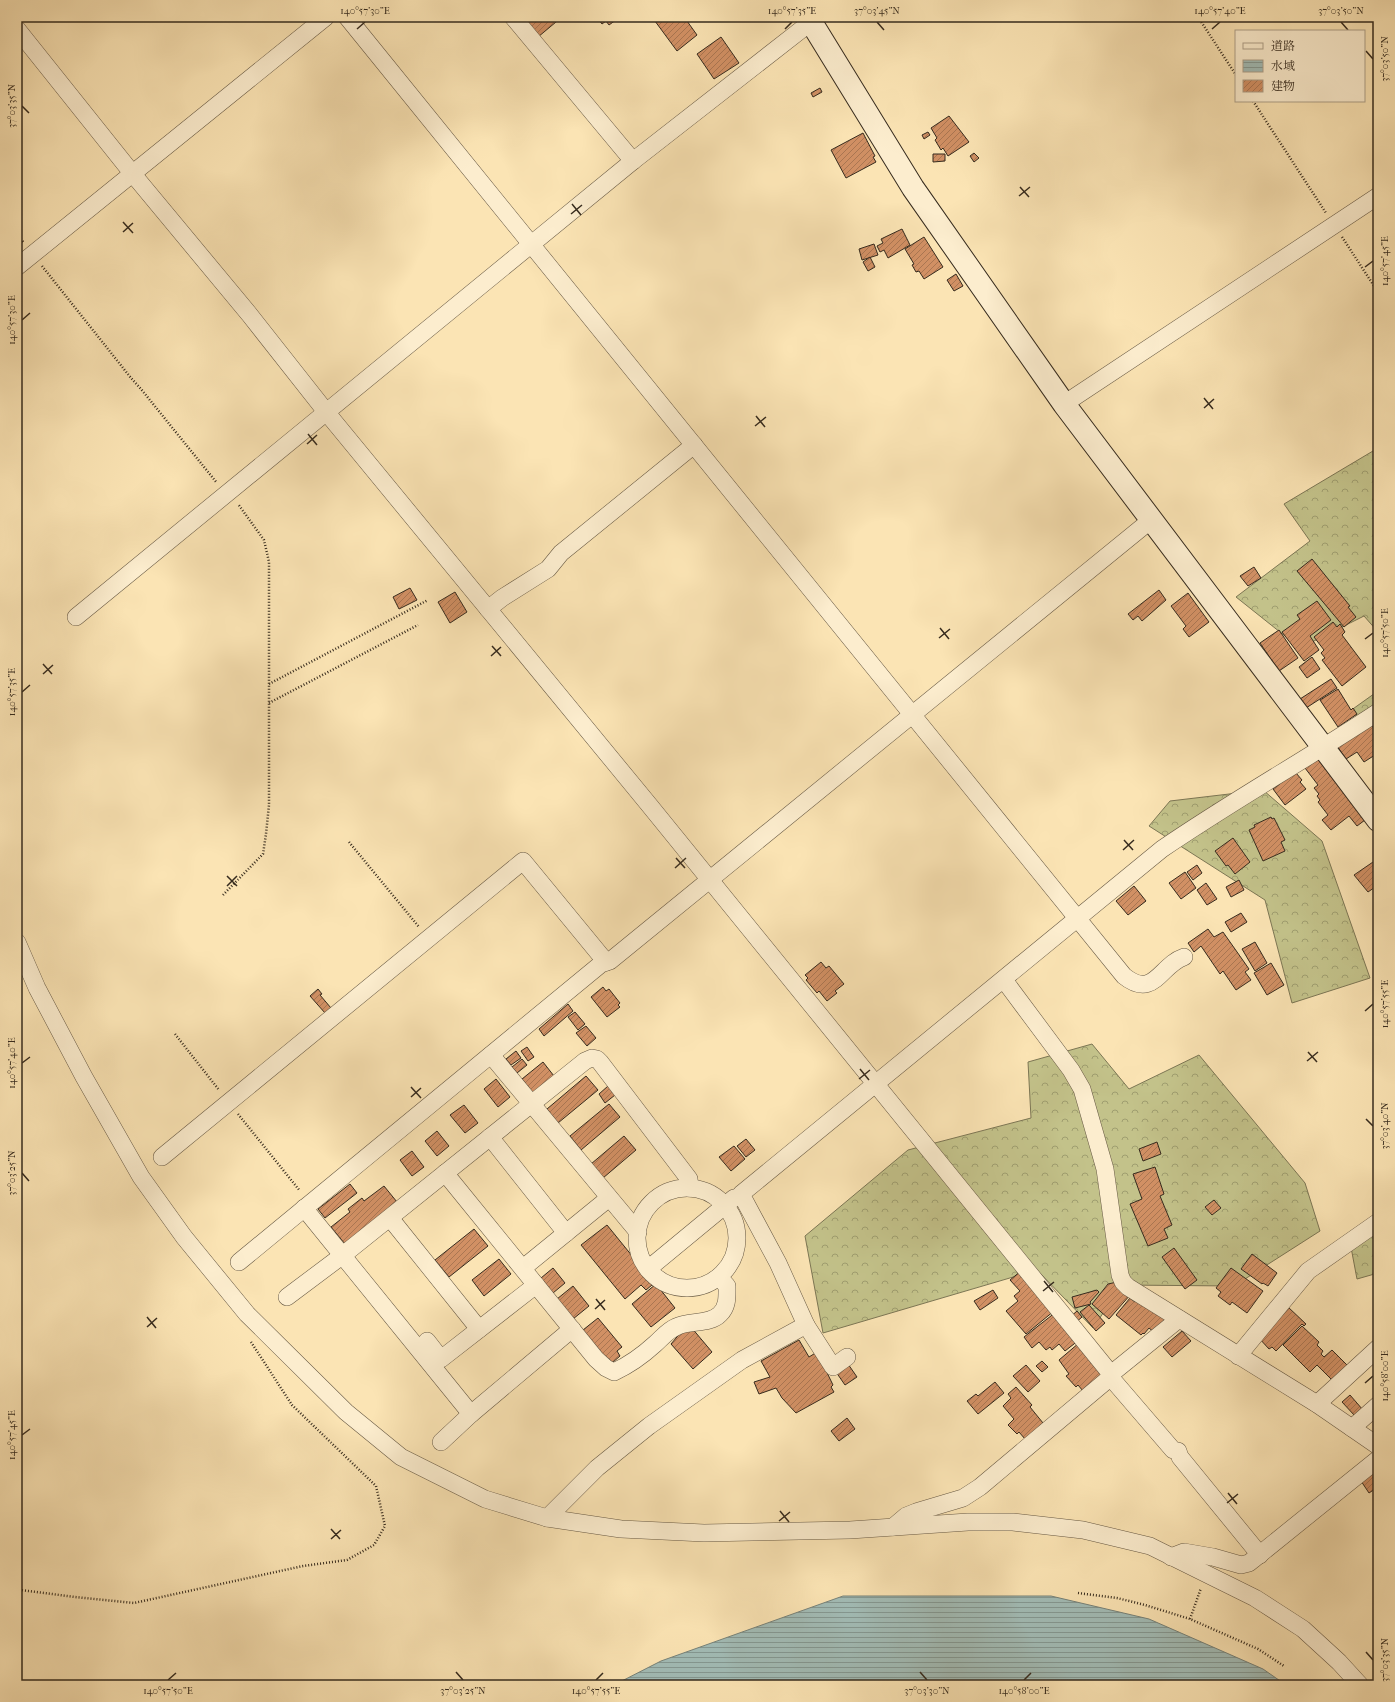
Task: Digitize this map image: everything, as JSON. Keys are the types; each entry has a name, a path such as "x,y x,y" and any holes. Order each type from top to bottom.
{"street":[{"path":"17,267 326,17"},
{"path":"347,17 1124,976 1133,983 1141,985 1153,982 1177,959 1184,957"},
{"path":"513,17 633,161"},
{"path":"76,617 633,161 809,19 913,188 1064,404 1322,748 1378,820"},
{"path":"17,29 132,173 249,314 327,413 709,879 1111,1375 1112,1379 1173,1450 1178,1451 1180,1457 1260,1555"},
{"path":"1064,404 1378,196"},
{"path":"488,609 502,598 548,569 561,553 694,446"},
{"path":"239,1262 600,964 610,960 1151,520"},
{"path":"648,1268 1175,841 1200,823 1378,712"},
{"path":"162,1157 523,861 606,962"},
{"path":"17,942 37,988 84,1076 141,1177 184,1237 248,1314 346,1412 401,1457 485,1499 547,1518 621,1530 704,1534 850,1530 968,1522 1021,1523 1083,1530 1150,1546 1255,1598 1303,1629 1339,1662 1360,1685"},
{"path":"1004,980 1071,1070 1082,1089 1105,1169 1120,1275 1123,1282 1128,1287 1317,1404 1378,1446"},
{"path":"491,1055 638,1232"},
{"path":"287,1297 347,1252 490,1137 586,1061 592,1058 597,1059 689,1178 690,1188"},
{"path":"490,1137 566,1232"},
{"path":"445,1173 601,1364 614,1372 642,1356 674,1327 708,1320 719,1316 726,1306 727,1298 727,1286 719,1277"},
{"path":"690,1188 703,1190 715,1196 725,1205 735,1222 738,1242 732,1261 719,1277 706,1285 690,1288 674,1286 660,1279 648,1268 638,1245 638,1232 642,1217 650,1205 661,1195 675,1189 690,1188"},
{"path":"741,1194 778,1263 806,1325 833,1367 847,1357"},
{"path":"523,1268 609,1198"},
{"path":"307,1206 442,1359 536,1285"},
{"path":"390,1218 479,1329"},
{"path":"1238,1356 1308,1271 1378,1222"},
{"path":"347,1252 471,1414"},
{"path":"892,1528 906,1516 963,1498 980,1487 1179,1319"},
{"path":"547,1518 597,1468 649,1426 742,1360 806,1325"},
{"path":"441,1442 471,1414 572,1329"},
{"path":"1317,1404 1378,1348"},
{"path":"1352,1428 1378,1404"},
{"path":"1171,1557 1184,1552 1213,1557 1241,1565 1249,1563 1378,1459"}],"path":[{"path":"1198,17 1235,73"},
{"path":"1254,102 1378,292"},
{"path":"17,234 130,378 141,389 261,534 267,548 269,562 269,806 266,834 263,854 223,895"},
{"path":"269,684 428,600"},
{"path":"269,703 418,626"},
{"path":"349,842 428,939"},
{"path":"174,1034 229,1102 307,1206"},
{"path":"17,1587 21,1590 134,1603 303,1566 347,1560 374,1545 385,1526 376,1486 292,1405 250,1340 248,1314"},
{"path":"1190,1619 1206,1574"},
{"path":"1078,1593 1124,1600 1190,1619 1258,1649 1284,1666"}],"green space":[{"path":"1378,448 1378,632 1364,616 1300,648 1236,597 1310,541 1284,504"},
{"path":"1378,691 1378,738 1350,711"},
{"path":"1263,790 1322,841 1370,978 1292,1003 1265,900 1149,826 1170,801"},
{"path":"1092,1044 1129,1089 1199,1055 1305,1183 1320,1231 1234,1286 1122,1285 1093,1328 1037,1270 823,1333 805,1236 908,1150 1031,1118 1028,1062"},
{"path":"1378,1225 1378,1273 1357,1279 1350,1242"}],"water":[{"path":"843,1596 1051,1596 1149,1619 1263,1669 1286,1685 614,1685 661,1661"}],"building":[{"path":"521,17 562,17 538,37"},
{"path":"601,17 620,17 609,25 606,21 602,24 598,19"},
{"path":"652,17 686,17 688,20 687,21 697,35 677,51"},
{"path":"721,37 739,63 714,79 697,54"},
{"path":"820,88 822,92 813,97 811,93"},
{"path":"949,116 969,142 948,156 943,148 941,150 935,140 937,138 931,128"},
{"path":"928,132 930,135 924,139 922,135"},
{"path":"863,133 875,156 873,157 876,162 846,178 831,150"},
{"path":"974,153 979,158 974,162 970,156"},
{"path":"933,154 945,154 945,161 933,162"},
{"path":"902,229 910,245 888,258 884,250 880,252 877,246 883,243 881,239"},
{"path":"924,237 943,267 924,279 919,271 916,272 912,265 914,264 905,249"},
{"path":"874,244 878,255 862,260 859,249"},
{"path":"870,257 875,267 868,271 863,262"},
{"path":"956,274 963,286 954,291 947,280"},
{"path":"1312,559 1350,606 1348,607 1356,617 1344,627 1297,571"},
{"path":"1254,567 1261,578 1248,586 1240,576"},
{"path":"410,588 417,600 399,609 393,597"},
{"path":"1159,590 1166,600 1142,621 1138,616 1133,620 1128,614"},
{"path":"455,592 467,612 450,623 438,602"},
{"path":"1188,593 1209,622 1189,637 1183,629 1186,626 1171,606"},
{"path":"1317,601 1331,620 1310,636 1319,650 1304,661 1282,632 1300,619 1297,615"},
{"path":"1333,622 1337,627 1340,624 1345,632 1342,635 1366,667 1342,686 1322,660 1325,658 1321,653 1324,650 1314,637"},
{"path":"1279,630 1298,658 1279,671 1260,643"},
{"path":"1312,657 1320,669 1307,678 1299,667"},
{"path":"1331,679 1337,688 1306,708 1300,699"},
{"path":"1338,689 1351,710 1353,708 1357,714 1338,727 1320,700"},
{"path":"1371,724 1378,734 1378,753 1364,762 1357,752 1346,759 1337,746"},
{"path":"1318,759 1365,820 1357,826 1349,816 1331,830 1322,820 1328,815 1318,802 1320,800 1317,796 1319,794 1314,788 1318,785 1305,768"},
{"path":"1296,773 1302,780 1300,782 1306,789 1285,805 1273,789"},
{"path":"1271,817 1272,819 1274,818 1285,840 1281,842 1285,851 1263,861 1249,830 1255,827 1254,825"},
{"path":"1233,838 1250,862 1235,874 1228,865 1226,866 1215,851"},
{"path":"1373,862 1378,869 1378,885 1368,892 1354,875"},
{"path":"1197,865 1202,873 1193,880 1187,872"},
{"path":"1185,872 1196,888 1181,899 1169,883"},
{"path":"1239,880 1244,890 1231,897 1226,887"},
{"path":"1206,883 1217,899 1207,905 1197,890"},
{"path":"1134,886 1146,901 1128,915 1116,901"},
{"path":"1241,913 1247,922 1231,932 1225,922"},
{"path":"1208,929 1214,937 1223,932 1249,969 1245,972 1251,980 1236,990 1223,971 1220,974 1201,946 1194,952 1188,943"},
{"path":"1255,942 1267,963 1255,971 1242,949"},
{"path":"821,962 826,968 829,966 844,984 835,991 837,993 827,1001 819,991 817,993 806,980 808,978 805,975"},
{"path":"1271,963 1284,985 1267,995 1254,973"},
{"path":"603,987 606,991 609,989 620,1003 618,1005 620,1007 607,1017 591,997"},
{"path":"318,989 322,994 320,995 331,1008 325,1013 310,996"},
{"path":"568,1004 573,1011 544,1036 539,1029"},
{"path":"575,1012 585,1024 578,1030 568,1017"},
{"path":"586,1026 596,1038 587,1046 576,1033"},
{"path":"527,1047 534,1057 528,1061 521,1051"},
{"path":"516,1051 521,1058 511,1065 506,1059"},
{"path":"522,1059 527,1065 517,1073 512,1067"},
{"path":"543,1062 554,1076 533,1093 522,1079"},
{"path":"586,1076 598,1090 558,1123 547,1109"},
{"path":"496,1079 510,1097 498,1107 484,1089"},
{"path":"608,1086 615,1095 605,1103 599,1094"},
{"path":"609,1104 620,1117 581,1150 570,1136"},
{"path":"464,1105 478,1123 465,1133 450,1115"},
{"path":"437,1131 449,1146 437,1156 425,1141"},
{"path":"624,1136 636,1150 603,1178 591,1164"},
{"path":"746,1139 755,1150 746,1157 737,1146"},
{"path":"1157,1142 1161,1154 1143,1161 1139,1149"},
{"path":"734,1146 745,1159 731,1171 719,1157"},
{"path":"412,1151 424,1167 412,1176 400,1160"},
{"path":"1155,1167 1164,1194 1160,1196 1172,1225 1164,1229 1168,1238 1148,1246 1130,1204 1142,1199 1133,1174"},
{"path":"350,1184 357,1193 325,1218 318,1209"},
{"path":"384,1186 397,1202 345,1244 331,1227 350,1212 348,1209 362,1198 364,1201"},
{"path":"1214,1200 1221,1208 1212,1215 1205,1207"},
{"path":"607,1225 650,1278 648,1280 652,1285 646,1290 641,1285 625,1299 581,1245"},
{"path":"474,1229 488,1246 449,1277 435,1260"},
{"path":"1174,1248 1197,1280 1185,1289 1162,1257"},
{"path":"1252,1254 1277,1273 1268,1286 1263,1283 1262,1284 1241,1269"},
{"path":"499,1259 511,1274 484,1296 472,1280"},
{"path":"553,1268 565,1283 553,1293 541,1278"},
{"path":"1231,1268 1263,1291 1247,1313 1232,1302 1230,1305 1218,1296 1221,1292 1216,1288"},
{"path":"1021,1271 1054,1311 1026,1334 1006,1311 1018,1301 1014,1296 1020,1291 1010,1280"},
{"path":"1117,1282 1131,1294 1109,1319 1092,1304 1108,1284"},
{"path":"656,1284 675,1308 651,1327 632,1304"},
{"path":"573,1286 589,1306 573,1319 557,1299"},
{"path":"993,1290 998,1298 980,1310 974,1301"},
{"path":"1097,1290 1099,1292 1090,1302 1091,1304 1075,1308 1072,1297"},
{"path":"1130,1298 1135,1302 1137,1300 1165,1319 1155,1333 1149,1328 1144,1334 1143,1333 1141,1335 1116,1315"},
{"path":"1089,1305 1105,1323 1096,1331 1080,1312"},
{"path":"1288,1307 1306,1324 1304,1326 1302,1324 1276,1351 1272,1347 1269,1349 1258,1337"},
{"path":"1077,1311 1082,1317 1074,1324 1069,1318"},
{"path":"1056,1312 1079,1340 1065,1351 1059,1344 1052,1350 1050,1347 1046,1350 1039,1342 1032,1348 1024,1337"},
{"path":"598,1318 622,1347 617,1351 620,1356 612,1363 609,1359 607,1360 583,1330"},
{"path":"1302,1326 1319,1342 1317,1345 1323,1351 1321,1354 1324,1357 1332,1350 1350,1368 1335,1383 1317,1365 1310,1372 1283,1345"},
{"path":"691,1327 712,1352 693,1369 671,1344 682,1331"},
{"path":"1182,1331 1191,1341 1172,1357 1163,1347"},
{"path":"799,1340 809,1357 817,1352 833,1385 831,1387 834,1392 796,1413 782,1398 776,1388 759,1394 754,1382 770,1377 761,1361"},
{"path":"1079,1343 1104,1373 1083,1391 1078,1385 1076,1387 1066,1376 1069,1374 1059,1360"},
{"path":"1042,1361 1048,1367 1042,1372 1036,1366"},
{"path":"848,1364 857,1377 845,1385 836,1372"},
{"path":"1026,1365 1040,1381 1028,1392 1013,1376"},
{"path":"995,1382 1004,1393 978,1414 967,1401 976,1394 978,1396"},
{"path":"1016,1387 1032,1405 1030,1407 1043,1423 1025,1439 1019,1432 1017,1434 1008,1425 1014,1419 1003,1406 1011,1398 1008,1394"},
{"path":"1350,1395 1363,1410 1355,1416 1342,1402"},
{"path":"847,1418 855,1429 839,1441 831,1431"},
{"path":"1378,1464 1378,1487 1369,1493 1359,1478"}]}
